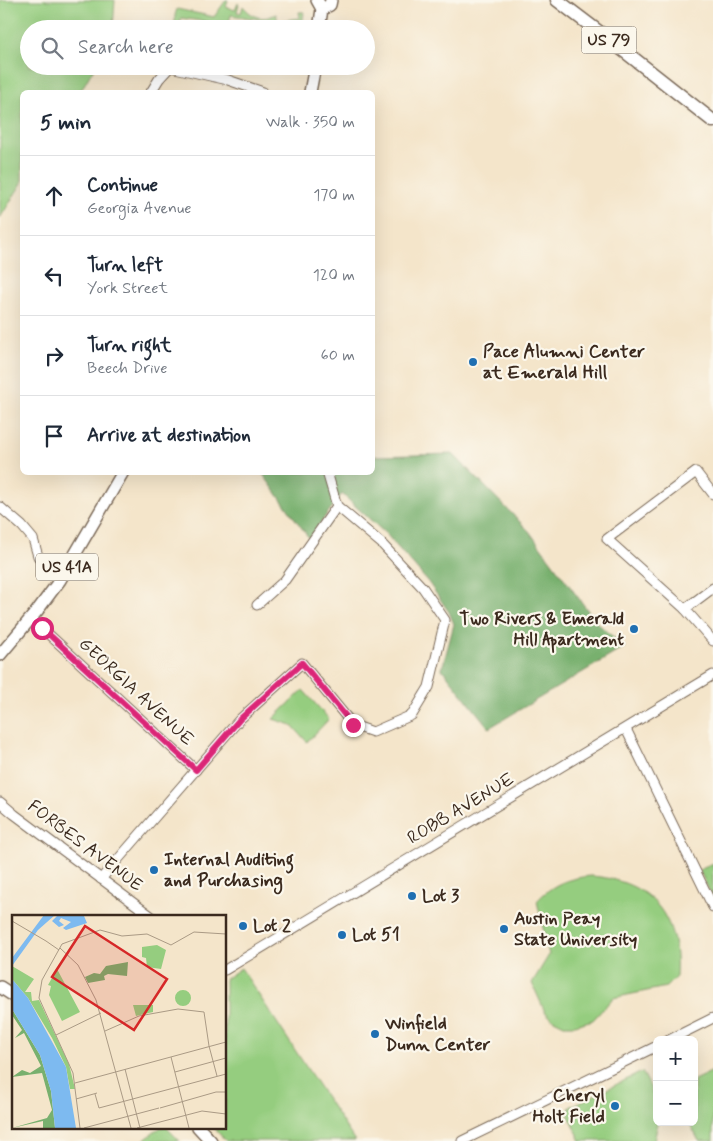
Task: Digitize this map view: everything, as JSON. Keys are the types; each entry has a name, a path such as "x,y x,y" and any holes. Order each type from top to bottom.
{"highway":[{"name":"US 79","path":"557,0 713,121"}],"main road":[{"path":"320,20 320,5 330,5 331,0"},
{"path":"310,90 313,75"},
{"name":"US 41A","path":"0,655 60,580 121,475"},
{"path":"0,987 12,995"},
{"path":"199,1128 211,1141"}],"street":[{"path":"152,90 163,75"},
{"path":"206,75 257,90"},
{"path":"713,494 710,482 696,472 607,539 685,609 713,641"},
{"path":"101,879 240,719 302,663 353,725 373,732 412,715 429,687 445,620 422,588 381,543 337,506 328,475"},
{"path":"257,605 285,580 337,506"},
{"path":"0,507 22,526 33,539 38,556 46,569 60,580"},
{"path":"685,609 713,588"},
{"name":"GEORGIA AVENUE","path":"31,618 196,770"},
{"name":"ROBB AVENUE","path":"226,969 713,675"},
{"path":"626,729 713,907"},
{"name":"FORBES AVENUE","path":"0,802 149,915"},
{"path":"677,1036 713,1018"},
{"path":"462,1141 653,1048"}],"green space":[{"path":"0,0 115,0 114,20 20,20 20,75 90,75 81,90 20,90 20,186 0,218"},
{"path":"226,0 228,0 226,7 235,10 239,4 237,12 241,13 243,6 254,16 262,18 276,14 278,20 263,20 231,15 230,20 181,18 181,20 175,20 177,9 214,17"},
{"path":"299,12 304,12 303,20 285,20 300,18"},
{"path":"453,454 529,531 597,623 625,647 489,728 442,669 454,624 449,612 428,582 387,535 342,494 309,538 263,475 375,475 375,456"},
{"path":"303,690 329,719 307,742 292,725 273,719"},
{"path":"713,864 713,898 699,870"},
{"path":"591,876 612,879 631,885 646,894 658,906 667,920 673,937 676,956 676,977 666,987 613,998 593,1020 575,1025 564,1025 554,1020 545,1012 532,983 549,955 537,901 549,890 561,883 575,878"},
{"path":"241,968 355,1141 226,1141 214,1128 226,1128 226,978"},
{"path":"713,1071 713,1141 699,1141 691,1126 698,1126 698,1078"},
{"name":"Cheryl Holt Field","path":"642,1072 653,1094 653,1126 657,1126 654,1141 581,1141 568,1114 570,1107"},
{"path":"160,1128 167,1128 180,1141 143,1141"}],"place":[{"name":"Pace Alumni Center at Emerald Hill","path":"473,362"},
{"name":"Two Rivers & Emerald Hill Apartment","path":"634,629"},
{"name":"Internal Auditing and Purchasing","path":"154,870"},
{"name":"Lot 3","path":"412,896"},
{"name":"Lot 2","path":"243,926"},
{"name":"Austin Peay State University","path":"504,929"},
{"name":"Lot 51","path":"342,935"},
{"name":"Winfield Dunn Center","path":"375,1034"},
{"name":"Cheryl Holt Field","path":"615,1106"}],"route":[{"path":"42,628 196,770 240,719 302,663 353,725"}]}
